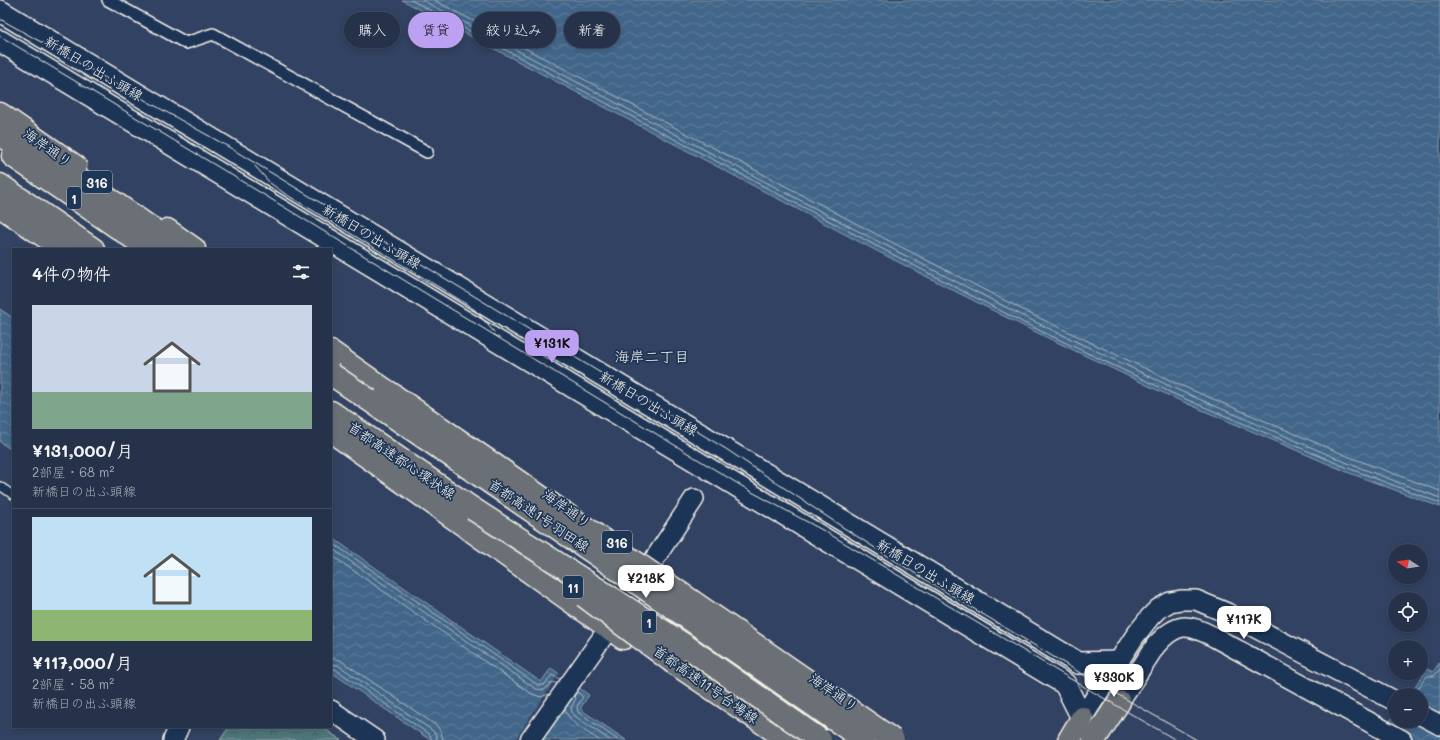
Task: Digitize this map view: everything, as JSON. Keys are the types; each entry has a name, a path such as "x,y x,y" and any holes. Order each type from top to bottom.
{"main road":[{"name":"新橋日の出ふ頭線","path":"0,11 1074,661 1078,663 1119,662"},
{"name":"新橋日の出ふ頭線","path":"0,41 1065,684 1082,718"},
{"name":"海岸通り","path":"0,114 193,248"},
{"path":"0,136 35,153 74,177 180,248"},
{"name":"1","path":"0,147 147,248"},
{"path":"2,193 62,248"},
{"name":"1","path":"2,193 91,248"},
{"name":"海岸通り","path":"332,345 903,740"},
{"path":"332,353 893,740"},
{"name":"首都高速1号羽田線","path":"332,375 591,551 864,740"},
{"path":"387,391 591,551"},
{"name":"首都高速都心環状線","path":"332,413 473,509"},
{"path":"332,432 609,628 772,740"},
{"name":"首都高速1号羽田線","path":"473,509 686,646 820,740"},
{"name":"首都高速11号台場線","path":"473,509 593,603 674,663 788,740"},
{"path":"757,666 879,740"},
{"path":"1094,740 1119,702"},
{"path":"1069,740 1082,718"}],"street":[{"path":"108,0 186,43 212,34 427,152"},
{"path":"530,740 609,628 694,499"},
{"path":"1082,718 1140,630 1158,609 1170,602 1182,600 1196,600 1227,613 1388,697"},
{"path":"1119,702 1156,645 1171,632 1180,627 1190,626 1214,636 1402,740"},
{"path":"332,711 375,740"},
{"path":"1428,719 1440,725"},
{"path":"173,740 179,728"}],"lane":[{"path":"0,486 12,494"}],"green space":[{"path":"228,728 323,728 341,740 220,740"}],"water":[{"path":"402,0 1440,0 1440,507 1347,472 1174,398 1025,327 871,248 493,48 556,48 556,12 472,12 472,37 464,33 464,12 425,12"},
{"path":"0,309 12,317 12,450 0,442"},
{"path":"332,538 541,682 551,668 589,695 580,709 626,740 430,740 332,673"},
{"path":"1440,662 1440,740 1377,740 1388,724 1388,728 1428,728 1428,688 1414,688 1419,680 1428,680 1428,670 1433,672"}],"pier":[{"path":"560,672 580,687 543,740 515,740"}],"tram line":[{"path":"0,19 227,146 726,449 908,569 1082,674 1197,740"},
{"path":"0,36 215,165 750,491 826,532 1069,678 1176,740"},
{"path":"255,166 270,183 284,193 465,303 475,310 494,332"}],"district":[{"name":"海岸二丁目","path":"652,356"}]}
